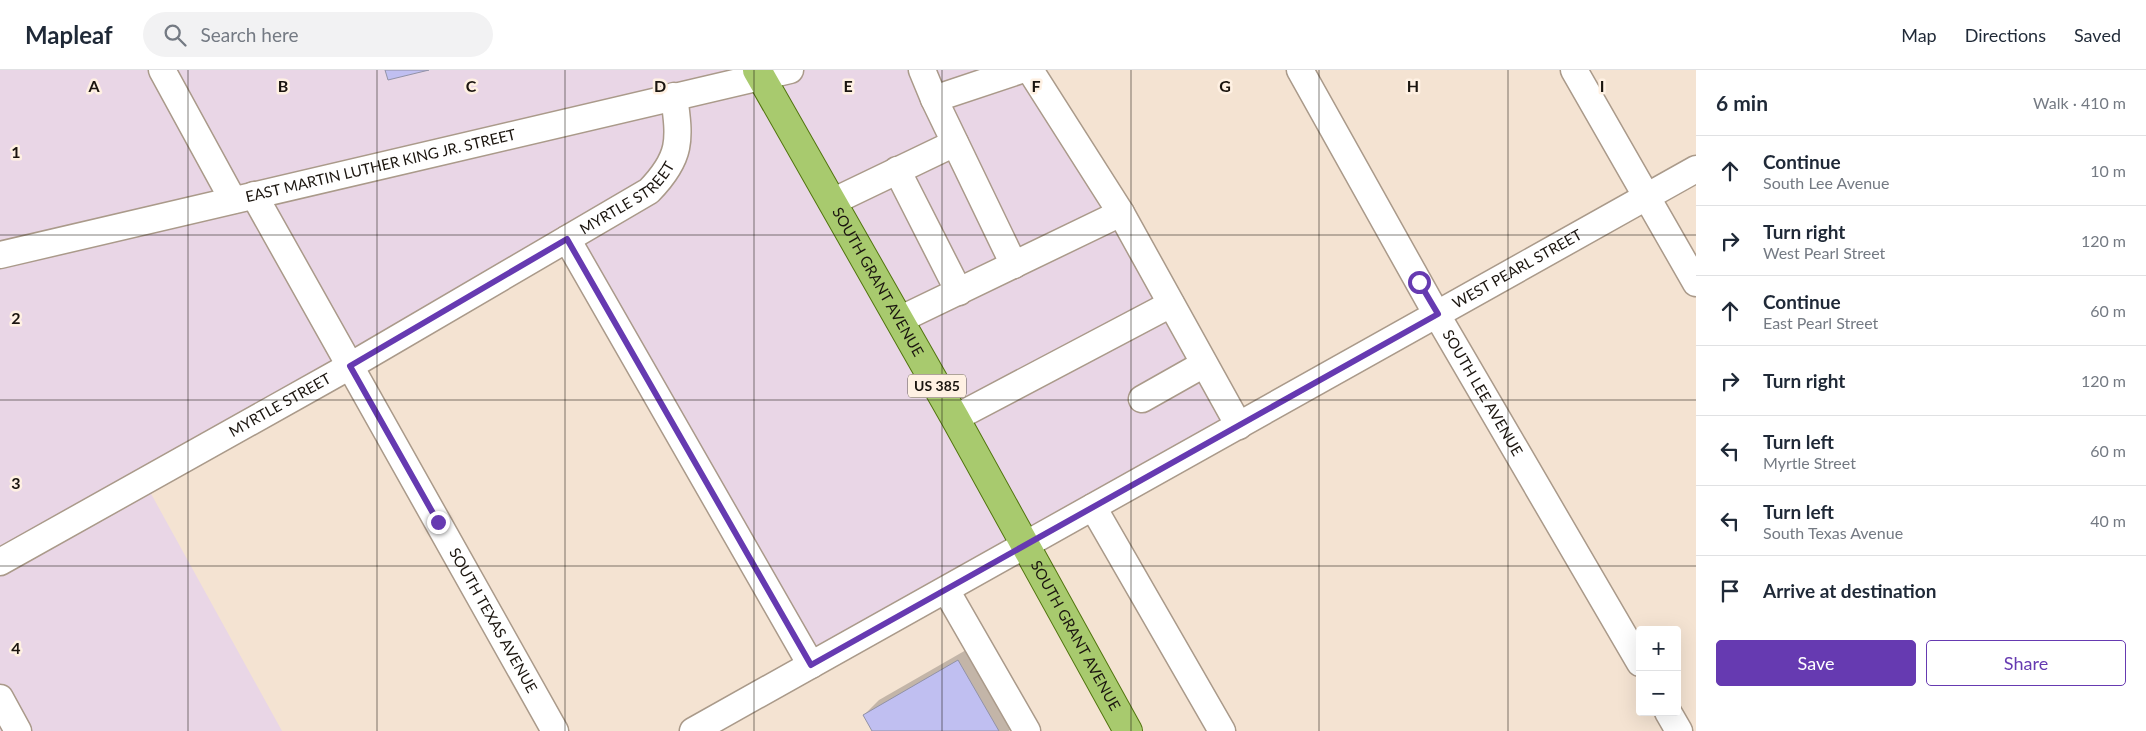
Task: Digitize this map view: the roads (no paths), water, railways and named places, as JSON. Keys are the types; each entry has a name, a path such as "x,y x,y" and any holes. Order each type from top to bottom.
{"main road":[{"name":"SOUTH GRANT AVENUE","path":"759,73 955,418 1128,731"}],"street":[{"name":"SOUTH TEXAS AVENUE","path":"162,70 350,366 555,731"},
{"name":"EAST MARTIN LUTHER KING JR. STREET","path":"0,255 674,96 759,73 790,70"},
{"path":"922,70 934,99 1014,265"},
{"path":"1030,70 1121,213 1239,426"},
{"name":"SOUTH LEE AVENUE","path":"1300,70 1438,314 1636,656"},
{"path":"1574,70 1648,196 1696,283"},
{"path":"934,99 1004,73"},
{"name":"MYRTLE STREET","path":"0,562 350,366 649,191 666,173 676,151 678,126 674,96"},
{"path":"832,202 955,142"},
{"name":"WEST PEARL STREET","path":"693,731 1696,169"},
{"path":"897,170 959,292"},
{"path":"900,320 1121,213"},
{"path":"567,239 811,665"},
{"path":"955,418 1171,304"},
{"path":"1142,399 1204,364"},
{"path":"1093,507 1222,731"},
{"path":"946,590 1027,731"},
{"path":"0,698 18,731"},
{"path":"1670,716 1679,731"}]}
